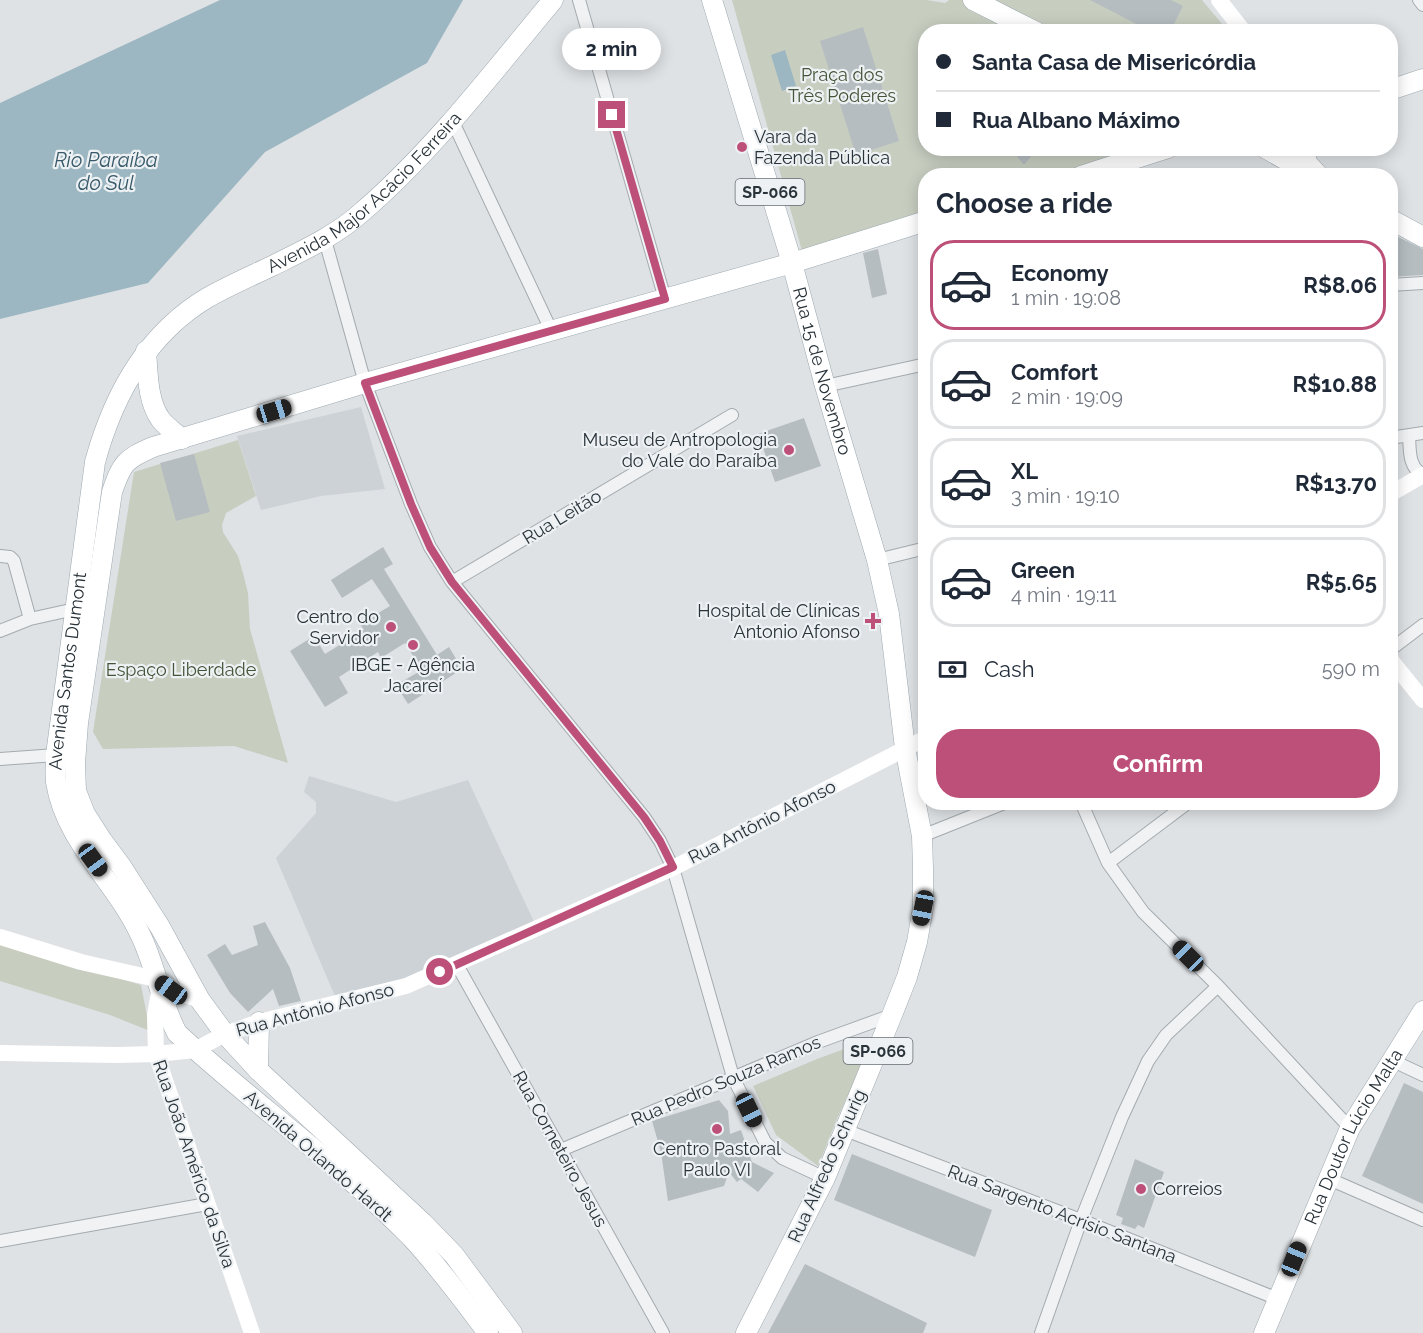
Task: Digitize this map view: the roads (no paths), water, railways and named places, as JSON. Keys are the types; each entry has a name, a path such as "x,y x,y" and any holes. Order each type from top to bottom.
{"main road":[{"name":"Avenida Major Acácio Ferreira","path":"146,351 175,321 207,298 325,240 362,213 453,122 553,0"},
{"name":"Rua 15 de Novembro","path":"712,0 792,263 825,386 877,560 889,614 905,748"},
{"path":"973,0 1020,24"},
{"path":"1398,87 1423,79"},
{"path":"1106,168 1117,156"},
{"path":"1108,168 1144,156"},
{"path":"1279,156 1300,168"},
{"path":"1398,223 1423,237"},
{"path":"146,351 154,407 161,419 182,440 365,383 792,263 918,224"},
{"name":"Avenida Santos Dumont","path":"146,351 117,400 104,431 95,462 56,755 56,781 62,805 79,841 107,879 140,932 157,985"},
{"name":"Avenida Santos Dumont","path":"182,440 153,447 126,461 119,472 110,504 78,723 75,763 76,791 85,814 160,927 200,1000 225,1034"},
{"name":"Rua Alfredo Schurig","path":"746,1333 825,1178 909,969 923,908 922,836 905,748"},
{"name":"Avenida Orlando Hardt","path":"157,985 167,1015 177,1033 361,1191 410,1237 437,1266 488,1333"},
{"name":"Rua Doutor Lúcio Malta","path":"1264,1333 1327,1178 1350,1128 1423,1011"},
{"path":"258,1070 260,1022"},
{"name":"Avenida Orlando Hardt","path":"225,1034 258,1070 423,1223 454,1255 512,1333"}],"street":[{"path":"579,0 665,299"},
{"path":"1219,0 1238,24"},
{"path":"1419,0 1423,5"},
{"path":"453,122 551,330"},
{"path":"325,240 365,383 411,504 430,547 452,582 644,817 660,841 673,867 733,1077 765,1142 782,1158 825,1178"},
{"path":"1398,285 1423,283"},
{"path":"825,386 918,366"},
{"name":"Rua Leitão","path":"452,582 732,414"},
{"path":"1398,437 1423,433"},
{"path":"1409,435 1411,461 1415,471 1423,475"},
{"path":"1398,489 1423,475"},
{"path":"877,560 918,550"},
{"path":"0,556 10,557 14,561 30,619"},
{"path":"0,631 30,619 75,609"},
{"path":"1398,644 1423,625"},
{"path":"1398,669 1423,700"},
{"name":"Rua Antônio Afonso","path":"195,1050 225,1034 260,1022 406,986 457,965 673,867 918,742"},
{"path":"0,759 56,755"},
{"path":"922,836 987,810"},
{"path":"1085,810 1108,863 1143,912 1218,986 1350,1128"},
{"path":"1108,863 1178,810"},
{"path":"0,937 200,1000"},
{"name":"Rua Corneteiro Jesus","path":"457,965 663,1333"},
{"name":"Rua João Américo da Silva","path":"157,985 154,1015 156,1054 252,1333"},
{"path":"1041,1333 1122,1117 1149,1061 1166,1035 1218,986"},
{"name":"Rua Pedro Souza Ramos","path":"561,1150 818,1042 892,1015"},
{"path":"0,1053 156,1054 195,1050"},
{"path":"1391,1060 1423,1075"},
{"name":"Rua Sargento Acrísio Santana","path":"845,1130 1082,1220 1278,1299"},
{"path":"1327,1178 1423,1220"},
{"path":"0,1241 207,1204"}],"water":[{"name":"Rio Paraíba do Sul","path":"220,0 463,0 427,63 265,152 148,283 0,319 0,103"},
{"path":"785,50 796,86 782,91 771,55"}],"place":[{"name":"Vara da Fazenda Pública","path":"742,147"},
{"name":"Museu de Antropologia do Vale do Paraíba","path":"789,450"},
{"name":"Hospital de Clínicas Antonio Afonso","path":"873,621"},
{"name":"Centro do Servidor","path":"391,627"},
{"name":"IBGE - Agência Jacareí","path":"413,645"},
{"name":"Centro Pastoral Paulo VI","path":"717,1129"},
{"name":"Correios","path":"1141,1189"}],"park label":[{"name":"Praça dos Três Poderes","path":"842,85"},
{"name":"Espaço Liberdade","path":"181,670"}]}
